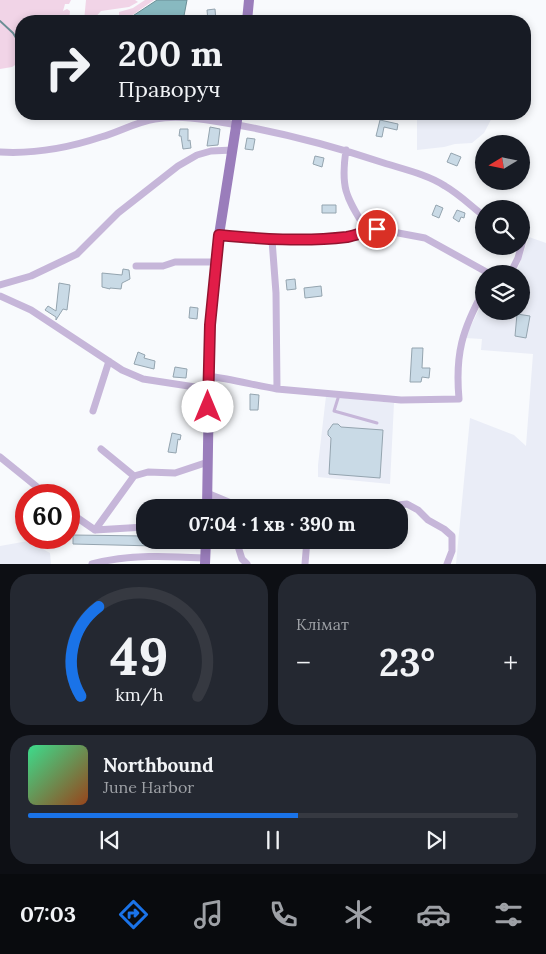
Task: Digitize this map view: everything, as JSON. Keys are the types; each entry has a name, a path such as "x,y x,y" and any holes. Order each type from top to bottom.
{"main road":[{"path":"247,15 248,0"},
{"path":"207,499 210,325 219,235 237,120"}],"street":[{"path":"0,152 24,153 74,145 153,120"},
{"path":"204,120 291,136 346,150 444,185 475,209"},
{"path":"0,285 31,276 77,254 118,213 184,162 197,155 233,150"},
{"path":"346,150 342,172 344,185 348,198 367,231"},
{"path":"219,235 272,240 349,236 377,229 425,238 475,266"},
{"path":"272,240 276,292 277,389"},
{"path":"136,266 163,266 175,262 216,262"},
{"path":"0,296 31,310 122,370 143,379 208,389"},
{"path":"208,376 238,380 257,386 338,396 402,400 459,399 458,359 461,343 475,307"},
{"path":"92,411 109,361"},
{"path":"100,449 134,476"},
{"path":"0,457 33,484"},
{"path":"95,530 134,476 148,472 175,473 208,462"},
{"path":"207,493 218,499"},
{"path":"408,505 452,536 452,551 447,564"},
{"path":"80,520 95,530 136,528"},
{"path":"239,549 242,559 247,564"},
{"path":"305,564 306,549"},
{"path":"92,564 113,558 168,556 205,561"}],"lane":[{"path":"338,396 334,411 377,423"}],"shaded area":[{"path":"0,0 71,0 69,4 65,4 63,11 67,9 70,11 70,15 15,15 15,65 0,69"},
{"path":"86,0 135,0 138,2 129,7 101,11 97,15 85,15"},
{"path":"145,0 154,0 133,15 119,15 119,12 133,8"},
{"path":"417,120 491,120 484,133 475,135 475,140 472,143 417,150"},
{"path":"530,237 546,243 546,564 456,564 470,418 514,435 526,446 533,354 481,350 482,339 465,338 475,317 475,320 530,320 530,265 519,265 523,255 530,255"},
{"path":"326,396 394,403 390,484 318,477"},
{"path":"15,543 15,549 43,549 50,553 51,564 0,564 0,546"}],"water":[{"path":"157,0 187,0 184,15 134,15"}],"building":[{"path":"215,9 216,15 207,15 207,10"},
{"path":"380,120 398,124 397,130 384,127 382,137 376,136"},
{"path":"210,127 220,129 218,145 207,146"},
{"path":"180,129 188,129 188,141 190,140 191,148 183,149 181,136 179,136"},
{"path":"247,138 255,139 253,150 245,149"},
{"path":"451,153 461,157 457,166 447,162"},
{"path":"315,156 324,158 322,167 313,164"},
{"path":"322,205 336,205 336,213 322,213"},
{"path":"436,205 443,208 439,218 432,215"},
{"path":"457,210 465,213 464,218 461,217 459,222 453,218"},
{"path":"123,269 129,270 130,279 122,283 121,289 102,287 102,273 122,275"},
{"path":"295,279 296,289 287,290 286,280"},
{"path":"59,283 70,285 67,310 63,309 56,320 56,317 45,310 48,306 56,311"},
{"path":"321,286 322,296 305,298 304,288"},
{"path":"190,307 198,308 197,319 189,318"},
{"path":"516,320 529,320 526,338 515,336"},
{"path":"412,348 423,348 422,368 430,368 429,378 422,377 421,382 410,382"},
{"path":"138,352 145,355 144,358 155,361 154,369 134,364"},
{"path":"175,367 187,369 186,378 173,377"},
{"path":"250,394 259,395 258,410 250,410"},
{"path":"333,424 338,424 341,427 383,430 380,478 329,474 331,438 328,435 328,431"},
{"path":"172,433 181,435 180,440 178,439 176,453 168,452"},
{"path":"80,535 136,536 136,546 80,544"}],"waterway":[{"path":"0,21 15,36"}],"route":[{"path":"208,407 210,325 219,235 289,240 349,236 377,229"}]}
